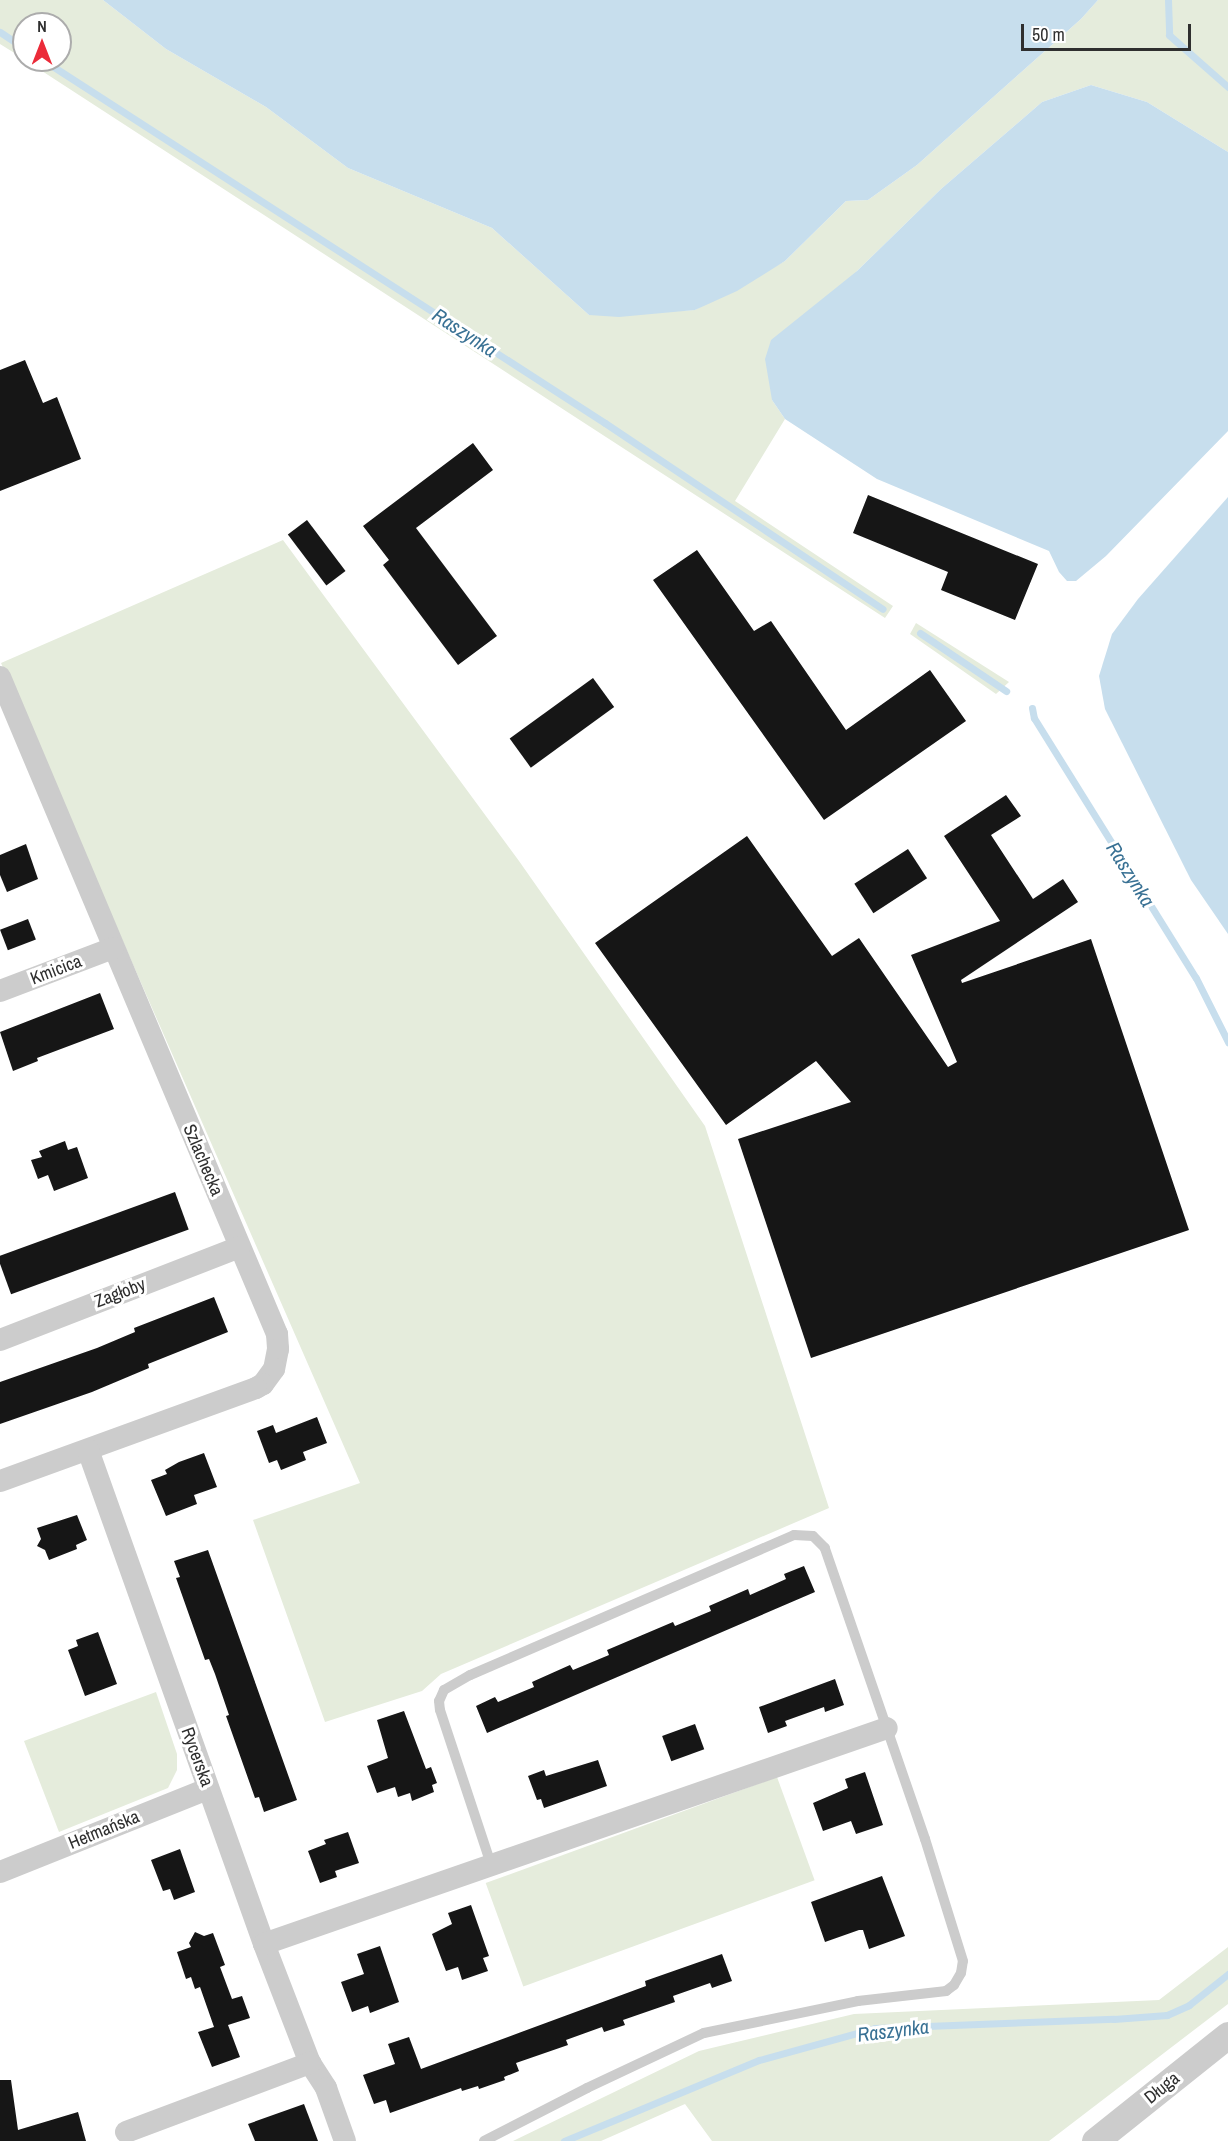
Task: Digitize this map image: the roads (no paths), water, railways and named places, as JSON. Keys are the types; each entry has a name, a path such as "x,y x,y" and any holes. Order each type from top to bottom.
{"street":[{"name":"Szlachecka","path":"0,1481 256,1388 274,1370 277,1334 3,692"},
{"name":"Kmicica","path":"0,991 113,948"},
{"name":"Zagłoby","path":"0,1340 240,1247"},
{"name":"Rycerska","path":"88,1450 264,1944 310,2062 326,2088 345,2141"},
{"path":"264,1944 887,1728"},
{"name":"Hetmańska","path":"0,1872 208,1789"},
{"name":"Długa","path":"1095,2141 1228,2035"},
{"path":"126,2132 310,2062"}],"lane":[{"path":"484,2141 587,2088 704,2033 858,2001 946,1991 954,1985 962,1973 962,1952 887,1728 825,1548 813,1536 794,1535 470,1675 444,1690 439,1701 440,1710 491,1864"}],"water":[{"path":"103,0 1098,0 1081,19 917,165 868,200 846,201 785,261 737,291 695,310 619,317 589,315 492,228 348,168 266,107 166,49"},
{"path":"1091,85 1147,102 1228,152 1228,431 1106,556 1076,581 1067,581 1059,572 1049,551 877,479 785,419 772,400 765,359 771,340 857,271 941,189 1042,102"},
{"path":"1228,497 1228,934 1191,880 1105,709 1099,676 1112,634 1138,599"}],"waterway":[{"path":"1168,0 1169,35 1228,87"},
{"name":"Raszynka","path":"0,32 12,40"},
{"name":"Raszynka","path":"62,72 605,423 883,609"},
{"name":"Raszynka","path":"920,633 1006,691"},
{"name":"Raszynka","path":"1032,708 1034,718 1196,978 1228,1042"},
{"name":"Raszynka","path":"564,2141 759,2060 875,2028 1167,2015 1189,2005 1228,1974"}]}
